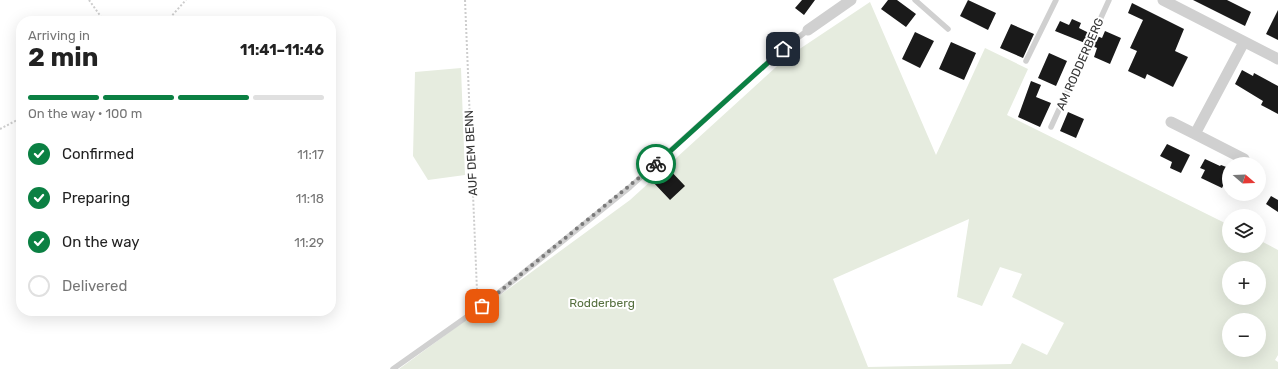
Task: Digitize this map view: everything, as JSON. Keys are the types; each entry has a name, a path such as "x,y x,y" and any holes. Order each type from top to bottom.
{"street":[{"path":"808,30 851,0"},
{"path":"1163,0 1278,59"},
{"path":"1195,134 1244,42"},
{"path":"1171,122 1240,157"}],"lane":[{"path":"915,0 948,29"},
{"path":"1026,61 1056,0"},
{"name":"AM RODDERBERG","path":"1051,127 1109,0"},
{"path":"393,369 482,306 630,187 783,49 808,30"}],"path":[{"path":"89,0 100,16"},
{"path":"172,16 186,0"},
{"name":"AUF DEM BENN","path":"464,0 478,291 482,306"},
{"path":"0,129 16,121"}],"green space":[{"name":"Rodderberg","path":"870,2 936,155 985,48 1028,69 1007,115 1222,222 1222,253 1266,253 1266,244 1278,250 1278,355 1275,360 1278,362 1278,369 399,369 630,200 786,58","holes":["969,219 957,297 982,306 1000,267 1022,274 1012,297 1064,323 1047,355 1022,343 1011,364 868,367 833,279"]},
{"path":"461,68 465,175 428,180 413,156 415,72"}],"building":[{"path":"802,0 815,0 804,15 795,8"},
{"path":"888,0 897,0 916,14 906,27 881,9"},
{"path":"968,0 996,13 988,30 960,16"},
{"path":"1193,0 1227,0 1251,12 1245,26"},
{"path":"1132,3 1184,29 1175,51 1188,57 1173,87 1147,74 1145,79 1128,71 1137,51 1130,48 1143,20 1128,13"},
{"path":"1278,10 1278,40 1266,34"},
{"path":"1072,19 1081,23 1079,28 1089,33 1085,43 1055,31 1060,21 1069,25"},
{"path":"1011,24 1034,34 1023,58 1000,48"},
{"path":"1105,31 1121,38 1110,64 1094,57 1097,48 1092,46 1097,36 1102,38"},
{"path":"915,32 934,41 920,68 902,59"},
{"path":"951,42 976,53 964,80 939,69"},
{"path":"1049,53 1067,61 1056,86 1038,78"},
{"path":"1242,70 1253,76 1254,73 1278,86 1278,114 1261,105 1263,101 1235,84"},
{"path":"1031,81 1041,85 1036,97 1051,103 1040,127 1018,117"},
{"path":"1068,112 1084,119 1076,138 1060,131"},
{"path":"1167,144 1190,155 1181,173 1170,168 1172,162 1160,156"},
{"path":"1205,159 1220,166 1222,165 1222,188 1201,178 1205,170 1200,168"},
{"path":"667,167 685,186 670,200 652,181"},
{"path":"1271,196 1278,200 1278,212 1266,204"}],"way so far":[{"path":"482,306 630,187 656,164"}],"route":[{"path":"656,164 783,49"}]}
